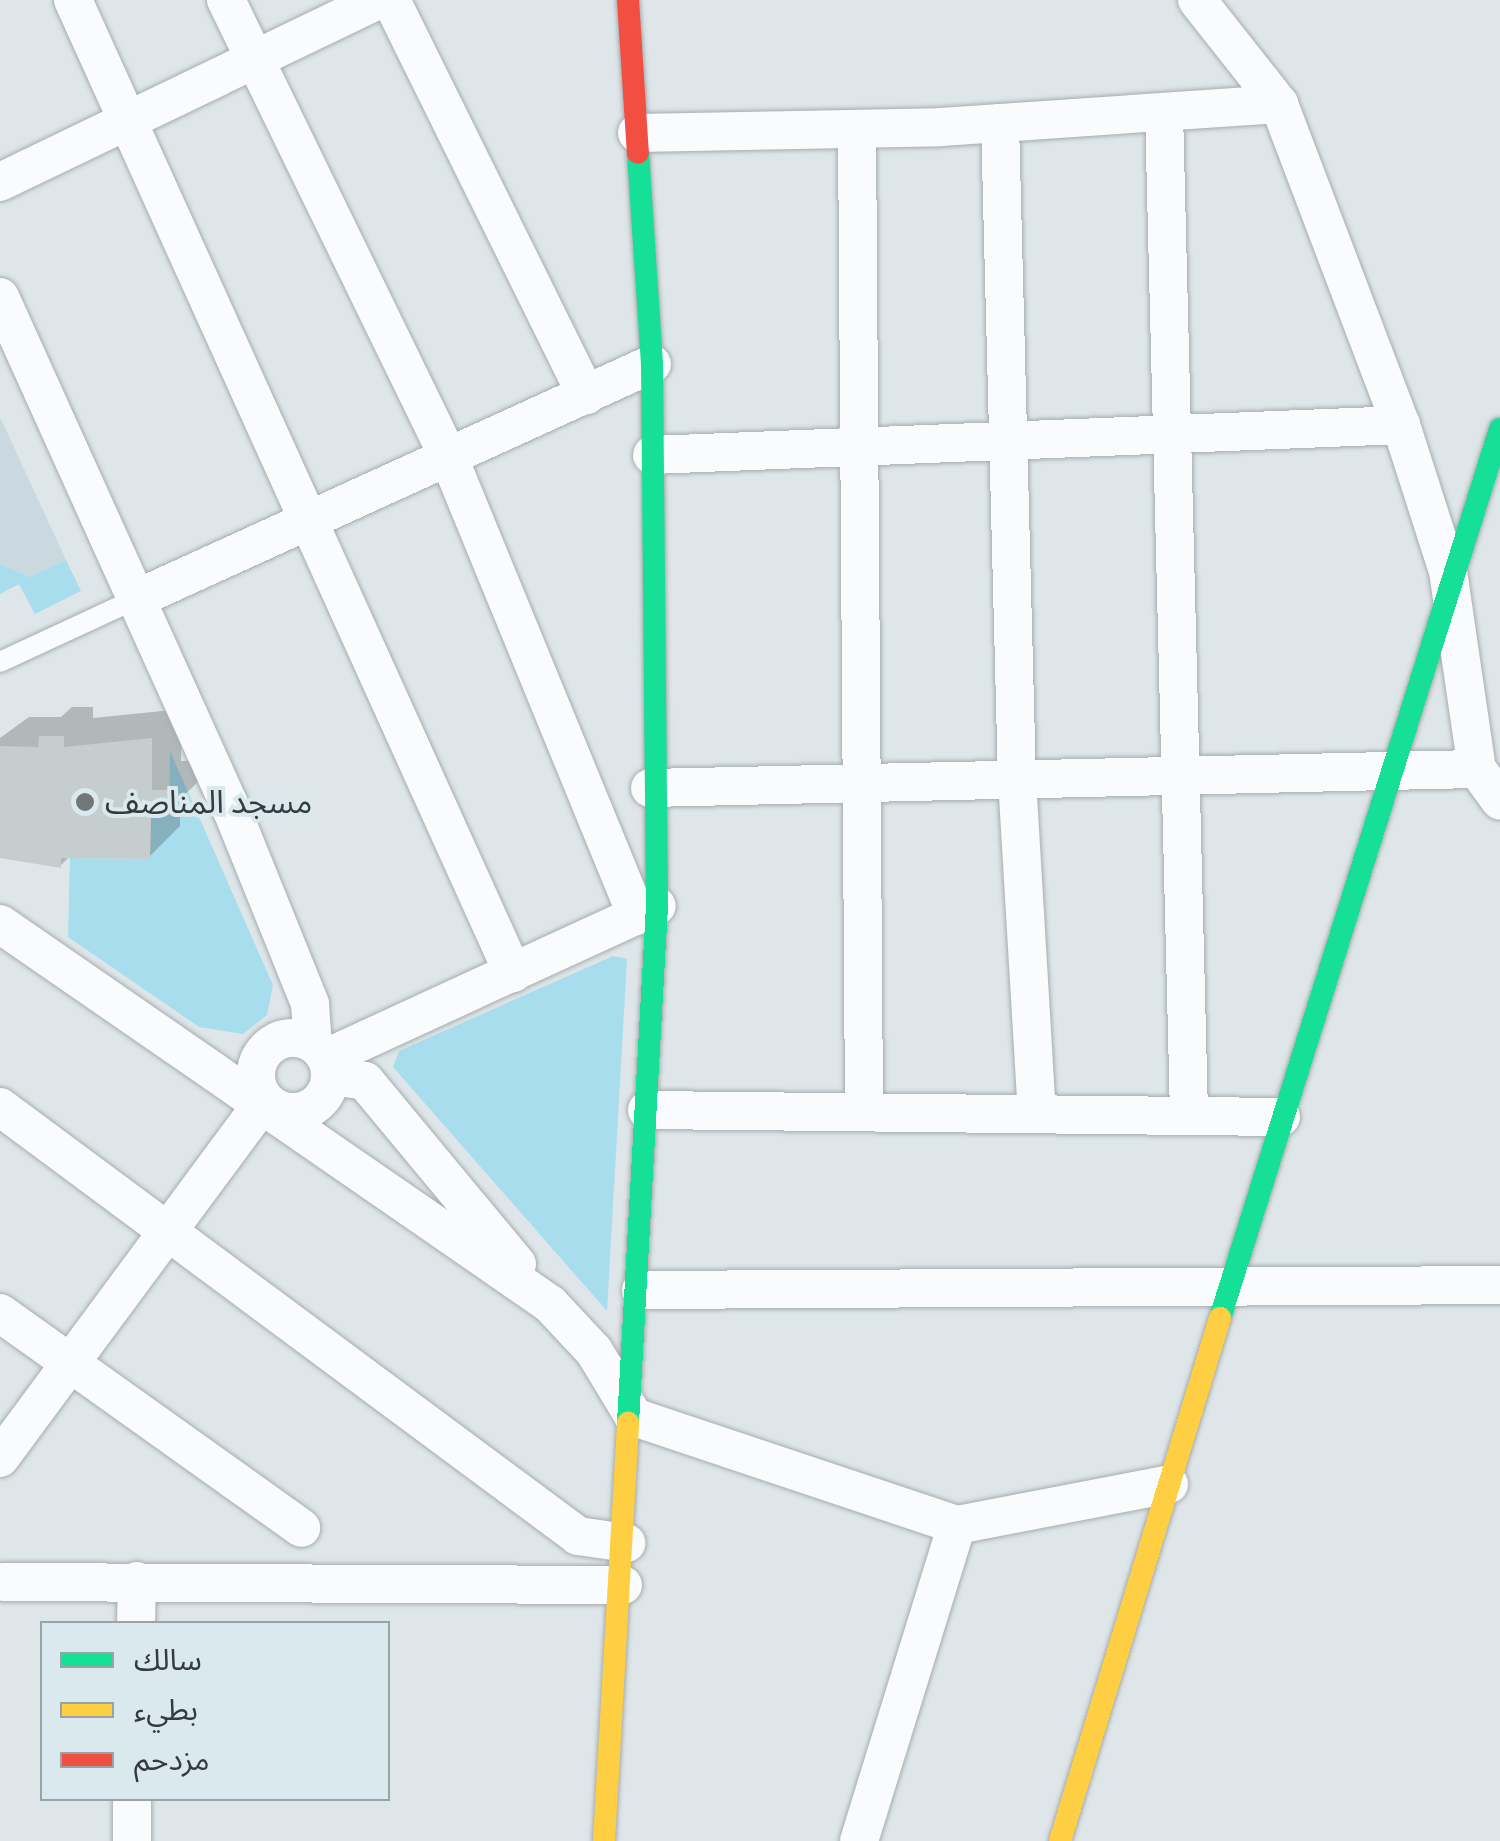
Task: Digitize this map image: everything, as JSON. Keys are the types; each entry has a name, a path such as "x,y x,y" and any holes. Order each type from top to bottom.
{"street":[{"path":"73,0 313,516 513,972"},
{"path":"226,0 449,458 647,911"},
{"path":"0,182 126,118 254,62 379,0"},
{"path":"391,0 586,395"},
{"path":"604,1841 634,1416 647,1110 652,364 628,0"},
{"path":"1197,0 1279,104 1402,425 1448,571 1477,769 1500,801"},
{"path":"637,133 1000,123 1279,104"},
{"path":"1164,112 1184,774 1189,1112"},
{"path":"1000,123 1017,779 1037,1112"},
{"path":"857,129 864,1111"},
{"path":"0,297 299,974 323,1059 304,1111 264,1101"},
{"path":"136,599 652,364"},
{"path":"652,455 1008,436 1174,435 1402,425"},
{"path":"1060,1841 1448,571 1500,429"},
{"path":"650,788 1477,769"},
{"path":"323,1059 647,911"},
{"path":"0,924 264,1101 550,1304"},
{"path":"264,1101 255,1073 266,1050 288,1038 365,1080 550,1304 594,1351 634,1416 957,1525 1169,1484"},
{"path":"0,1458 264,1101"},
{"path":"0,1107 168,1226 578,1536 626,1543"},
{"path":"647,1110 1189,1112 1281,1117"},
{"path":"640,1290 1500,1285"},
{"path":"0,1314 301,1528"},
{"path":"858,1841 957,1525"},
{"path":"1,1585 137,1581 623,1585"},
{"path":"136,1621 137,1581"},
{"path":"132,1801 132,1841"}],"lane":[{"path":"0,662 136,599"}],"shaded area":[{"path":"0,417 66,560 30,577 0,564"},
{"path":"66,560 81,591 35,614 19,584 0,594 0,564 30,577"},
{"path":"170,751 273,985 267,1015 243,1034 199,1027 68,937 70,858 150,859 151,814 169,813"},
{"path":"613,956 627,959 607,1311 393,1067 399,1051"}],"building":[{"name":"مسجد المناصف","path":"39,736 64,736 64,747 152,738 152,790 170,790 169,814 151,814 150,859 61,858 61,868 0,858 0,746 38,747"}],"traffic: fast":[{"path":"628,1423 657,906 652,364 638,153"},
{"path":"1220,1318 1500,429"}],"traffic: slow":[{"path":"1060,1841 1220,1318"},
{"path":"604,1841 628,1423"}],"traffic: jam":[{"path":"628,0 638,153"}],"place":[{"name":"مسجد المناصف","path":"85,802"}]}
